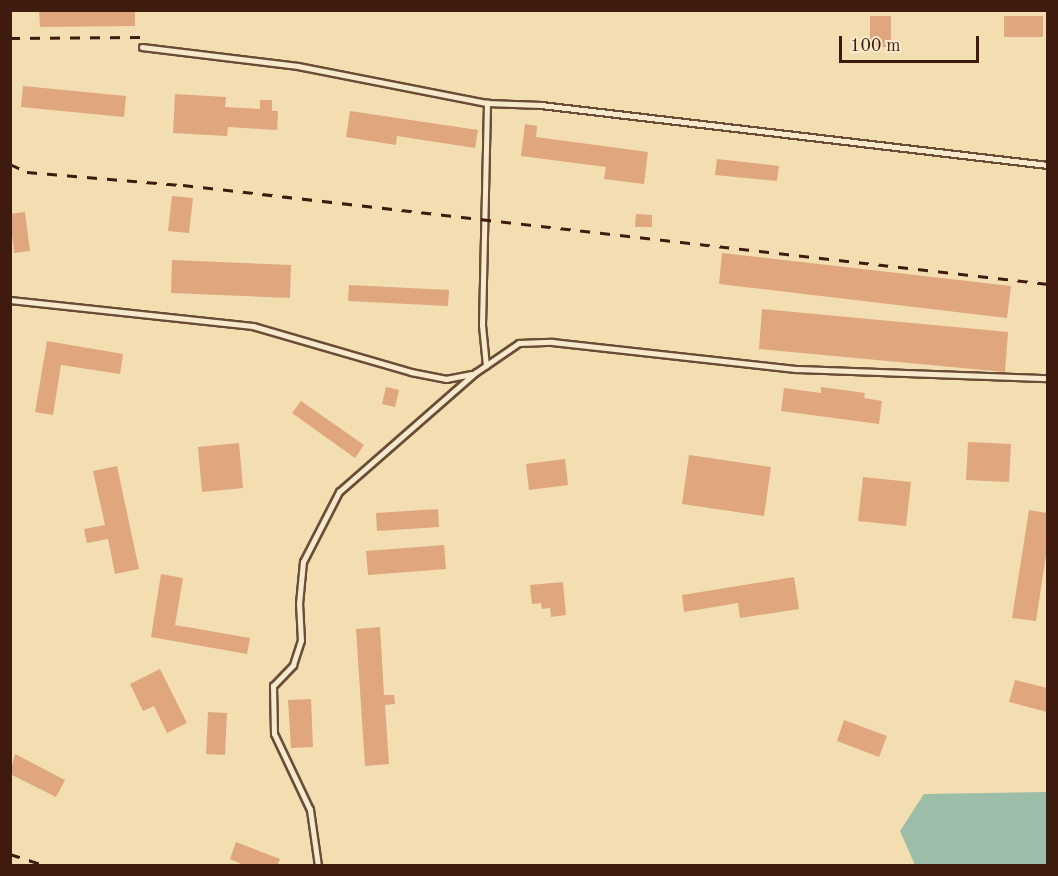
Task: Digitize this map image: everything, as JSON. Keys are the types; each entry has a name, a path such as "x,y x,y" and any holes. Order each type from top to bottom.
{"lane":[{"path":"141,47 298,66 487,103 541,105 1047,165"},
{"path":"486,366 482,325 487,103"},
{"path":"10,300 253,326 411,372 447,379 475,373"},
{"path":"318,866 309,810 274,734 273,686 293,665 301,641 299,604 303,562 339,492 475,373 519,343 552,342 798,369 1047,378"}],"shaded area":[{"path":"1047,792 1047,865 915,865 900,831 924,794"}],"building":[{"path":"39,10 135,10 135,26 40,27"},
{"path":"870,16 891,16 891,47 870,47"},
{"path":"1004,16 1043,16 1043,37 1004,37"},
{"path":"23,86 126,96 124,117 21,107"},
{"path":"175,94 226,97 225,107 260,109 260,100 272,100 272,111 278,111 277,130 228,127 227,136 173,133"},
{"path":"350,111 478,130 475,148 397,136 396,145 346,137"},
{"path":"525,124 537,126 536,137 648,152 644,184 604,179 606,167 521,156"},
{"path":"717,159 779,166 777,181 715,175"},
{"path":"172,196 193,198 189,233 168,231"},
{"path":"25,212 30,251 14,253 10,214"},
{"path":"636,214 652,215 652,227 635,227"},
{"path":"722,253 1011,286 1007,318 719,284"},
{"path":"172,260 291,265 290,298 171,293"},
{"path":"349,285 449,290 448,306 348,301"},
{"path":"762,309 1008,332 1005,372 759,349"},
{"path":"47,341 123,354 120,374 61,365 53,415 35,412"},
{"path":"386,387 399,390 395,407 382,404"},
{"path":"821,387 865,393 864,398 882,401 879,424 781,411 784,388 821,393"},
{"path":"301,401 364,445 355,458 292,413"},
{"path":"968,442 1011,444 1009,482 966,480"},
{"path":"239,443 243,488 202,492 198,447"},
{"path":"689,455 771,467 764,516 682,504"},
{"path":"565,459 568,485 529,490 526,464"},
{"path":"117,466 139,569 115,574 108,539 87,543 84,529 105,525 93,471"},
{"path":"863,477 911,482 906,526 858,521"},
{"path":"438,509 439,527 377,531 376,513"},
{"path":"1029,510 1047,513 1047,548 1036,621 1012,618"},
{"path":"444,545 446,569 368,575 366,551"},
{"path":"161,574 183,578 175,625 250,638 247,654 151,637"},
{"path":"794,577 799,609 740,618 738,603 684,612 682,595"},
{"path":"563,582 566,615 551,617 550,608 542,609 541,603 532,604 530,585"},
{"path":"380,627 384,695 394,695 395,704 385,705 389,764 365,766 356,629"},
{"path":"160,669 187,723 167,733 154,706 143,711 130,684"},
{"path":"1015,680 1047,688 1047,712 1009,702"},
{"path":"311,699 313,747 291,748 288,700"},
{"path":"208,712 227,713 225,755 206,754"},
{"path":"844,720 887,736 879,757 837,741"},
{"path":"15,754 65,780 56,797 10,774"},
{"path":"236,842 280,859 277,866 246,866 230,859"}],"railway":[{"path":"10,38 141,37"},
{"path":"10,164 27,172 183,185 1048,284"},
{"path":"10,854 48,866"}]}
